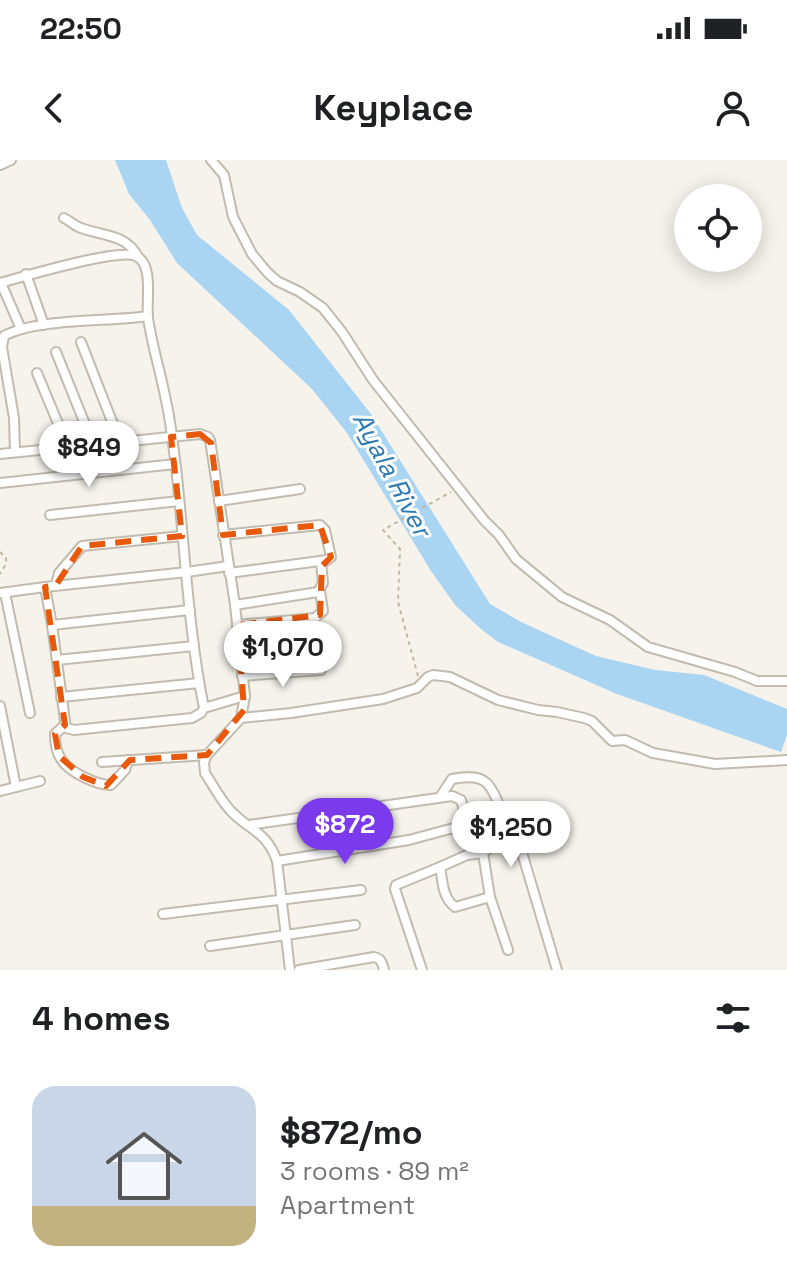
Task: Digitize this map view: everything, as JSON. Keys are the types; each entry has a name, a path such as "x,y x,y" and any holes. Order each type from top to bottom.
{"street":[{"path":"0,165 11,160"},
{"path":"211,160 224,175 233,217 252,254 277,281 323,308 373,380 516,559 562,597 601,615 648,647 757,681 787,681"},
{"path":"64,218 81,228 126,243 138,257"},
{"path":"21,329 1,283 26,274 111,256 130,254 143,261 147,275 148,316 167,403 194,646 204,708"},
{"path":"26,274 44,325"},
{"path":"15,452 14,418 3,372 1,346 4,336 44,325 148,316"},
{"path":"81,342 120,442"},
{"path":"56,352 93,444"},
{"path":"37,373 62,433 59,448"},
{"path":"0,454 200,434 208,437 235,605 245,696 241,718 207,755 205,773 230,810 272,847 277,861 290,970"},
{"path":"0,483 175,464"},
{"path":"219,501 300,489"},
{"path":"50,515 179,501"},
{"path":"30,713 2,593 56,585 321,561 331,557 325,530 320,525 223,535"},
{"path":"56,585 59,573 82,546 182,536"},
{"path":"237,625 315,618 323,611 321,561"},
{"path":"45,587 65,725 69,729 192,718 204,708 245,696"},
{"path":"235,605 320,591"},
{"path":"52,625 190,610"},
{"path":"57,660 194,646"},
{"path":"242,676 321,670"},
{"path":"241,718 383,699 421,685 433,675 450,677 498,700 584,718 592,721 612,741 628,741 653,753 715,764 787,760"},
{"path":"61,697 199,683"},
{"path":"0,706 16,787"},
{"path":"65,725 55,734 59,756 83,777 111,785 125,770 128,760"},
{"path":"102,762 207,755"},
{"path":"422,970 396,885 467,855 483,853 500,840 504,826 486,782 477,778 452,779 440,797"},
{"path":"0,791 40,781"},
{"path":"249,825 452,796 461,800 468,817 461,826 409,840 277,861"},
{"path":"500,840 513,840 520,846 557,970"},
{"path":"483,853 490,897 508,950"},
{"path":"440,867 443,888 452,906 490,897"},
{"path":"163,914 361,890"},
{"path":"210,946 355,925"},
{"path":"299,970 374,957 379,958 384,970"}],"path":[{"path":"421,685 398,602 400,549 383,530 459,487"},
{"path":"0,552 6,558 0,574"}],"highlighted area":[{"path":"200,434 211,443 223,535 320,525 331,557 322,566 320,615 238,625 244,710 207,755 130,760 106,786 83,777 59,756 55,734 65,725 45,587 56,585 82,546 182,536 171,437"}],"water":[{"name":"Ayala River","path":"115,160 166,160 182,208 197,235 289,310 371,414 490,604 521,622 596,656 655,670 704,675 787,709 787,735 781,752 617,694 498,642 481,629 456,606 431,571 347,433 312,389 177,263 129,194"}]}
